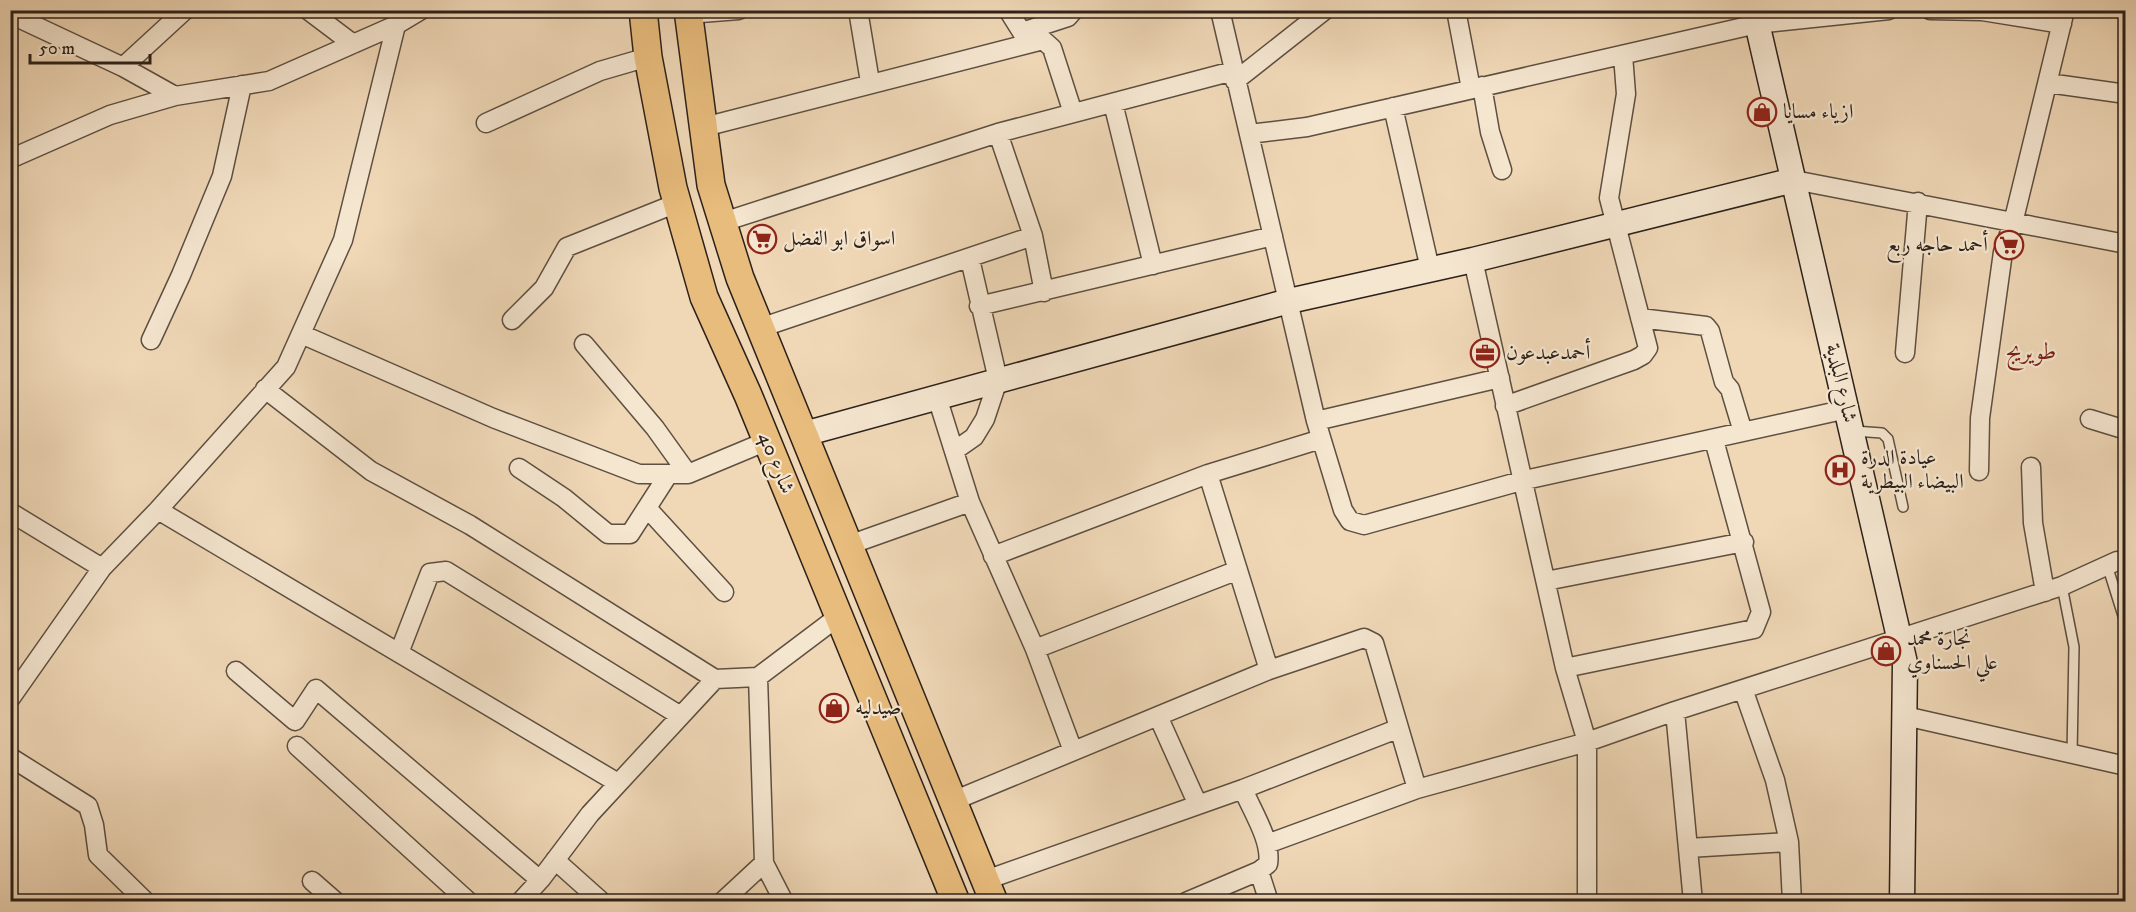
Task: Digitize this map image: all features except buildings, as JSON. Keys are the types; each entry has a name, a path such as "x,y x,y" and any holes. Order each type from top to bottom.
{"main road":[{"name":"شارع 40","path":"643,10 648,57 677,203 704,297 767,441 956,902"},
{"name":"شارع 40","path":"688,12 711,185 740,278 990,891"}],"street":[{"path":"123,67 185,10"},
{"path":"308,10 353,44"},
{"path":"10,159 110,115 176,96 269,81 396,25 421,10"},
{"path":"688,12 740,10"},
{"path":"858,10 870,82"},
{"path":"1008,10 1025,37 1043,40 1052,48 1073,113"},
{"path":"704,127 870,82 968,60 1025,37 1068,16 1074,10"},
{"path":"1220,10 1316,421 1343,510 1350,521 1364,525 1521,481 1743,432 1849,420"},
{"path":"723,222 998,133 1113,103 1234,76 1325,10"},
{"path":"1456,10 1476,88 1502,171"},
{"path":"1248,135 1307,127 1623,54 1756,17 1889,10"},
{"path":"1930,10 2064,17 2013,223 2003,252 1980,418 1979,471"},
{"path":"10,14 123,67 176,96"},
{"name":"شارع البلدية","path":"1756,17 1905,663 1902,902"},
{"path":"10,699 102,568 158,510 286,367 343,240 396,25"},
{"path":"1506,406 1643,355 1648,348 1609,198 1626,94 1623,54"},
{"path":"486,123 600,71 648,57"},
{"path":"2048,83 2126,94"},
{"path":"151,340 222,176 242,85"},
{"path":"1113,103 1153,265"},
{"path":"1393,107 1430,269"},
{"path":"998,133 1033,237 1044,292"},
{"path":"804,434 1289,301 1473,260 1794,180 1918,202 2126,244"},
{"path":"1905,353 1918,202"},
{"path":"512,320 544,288 567,247 677,203"},
{"path":"980,306 1273,236"},
{"path":"760,328 1033,237"},
{"path":"954,451 974,437 986,419 998,380 970,259"},
{"path":"1473,260 1564,668 1587,742 1587,902"},
{"path":"1640,318 1706,326 1710,331 1724,382 1730,389 1743,432"},
{"path":"301,334 493,418 639,474 688,474 767,441"},
{"path":"584,344 655,428 688,474"},
{"path":"1316,421 1500,378"},
{"path":"265,389 371,471 470,525 715,679 758,677 839,616"},
{"path":"937,397 970,502 1035,649 1073,751"},
{"path":"2090,419 2126,430"},
{"path":"993,556 1208,474 1321,439"},
{"path":"1564,668 1754,629 1761,612 1714,440"},
{"path":"2031,467 2033,523 2053,589"},
{"path":"519,468 564,498 608,534 630,534 668,475"},
{"path":"1208,474 1269,670"},
{"path":"849,545 970,502"},
{"path":"647,508 724,592"},
{"path":"158,510 618,783"},
{"path":"10,512 102,568"},
{"path":"1546,581 1743,542"},
{"path":"1267,844 1417,789 1587,742 1675,711 2053,589 2112,563"},
{"path":"1035,649 1238,570"},
{"path":"399,653 430,573 446,571 679,715"},
{"path":"953,801 1269,670 1364,638 1374,643 1397,729 1417,789"},
{"path":"236,671 295,721 316,689 540,880"},
{"path":"758,677 764,863 784,902"},
{"path":"520,902 540,880 590,814 679,715 715,679"},
{"path":"1743,689 1776,780 1790,842 1792,902"},
{"path":"1675,711 1693,902"},
{"path":"1158,716 1198,805"},
{"path":"1905,716 2126,766"},
{"path":"990,891 1198,805 1397,729"},
{"path":"297,746 469,902"},
{"path":"10,757 88,806 98,855 146,902"},
{"path":"1186,902 1259,871 1268,864 1270,855 1267,844 1243,789"},
{"path":"1688,849 1790,842"},
{"path":"555,860 602,902"},
{"path":"722,902 764,863"},
{"path":"1259,871 1269,902"},
{"path":"312,881 336,902"}],"lane":[{"path":"1849,420 1882,433 1887,439 1903,507"},
{"path":"2112,563 2124,619 2126,710"},
{"path":"2053,589 2070,616 2074,647 2073,754"}],"place":[{"name":"ازياء مسايا","path":"1762,112"},
{"name":"اسواق ابو الفضل","path":"762,239"},
{"name":"أحمد حاجه ربع","path":"2009,245"},
{"name":"أحمدعبدعون","path":"1485,353"},
{"name":"عيادة الدرة البيضاء البيطرية","path":"1840,470"},
{"name":"نجارة محمد علي الحسناوي","path":"1886,651"},
{"name":"صيدليه","path":"834,708"}],"district":[{"name":"طويريج","path":"2031,352"}]}
